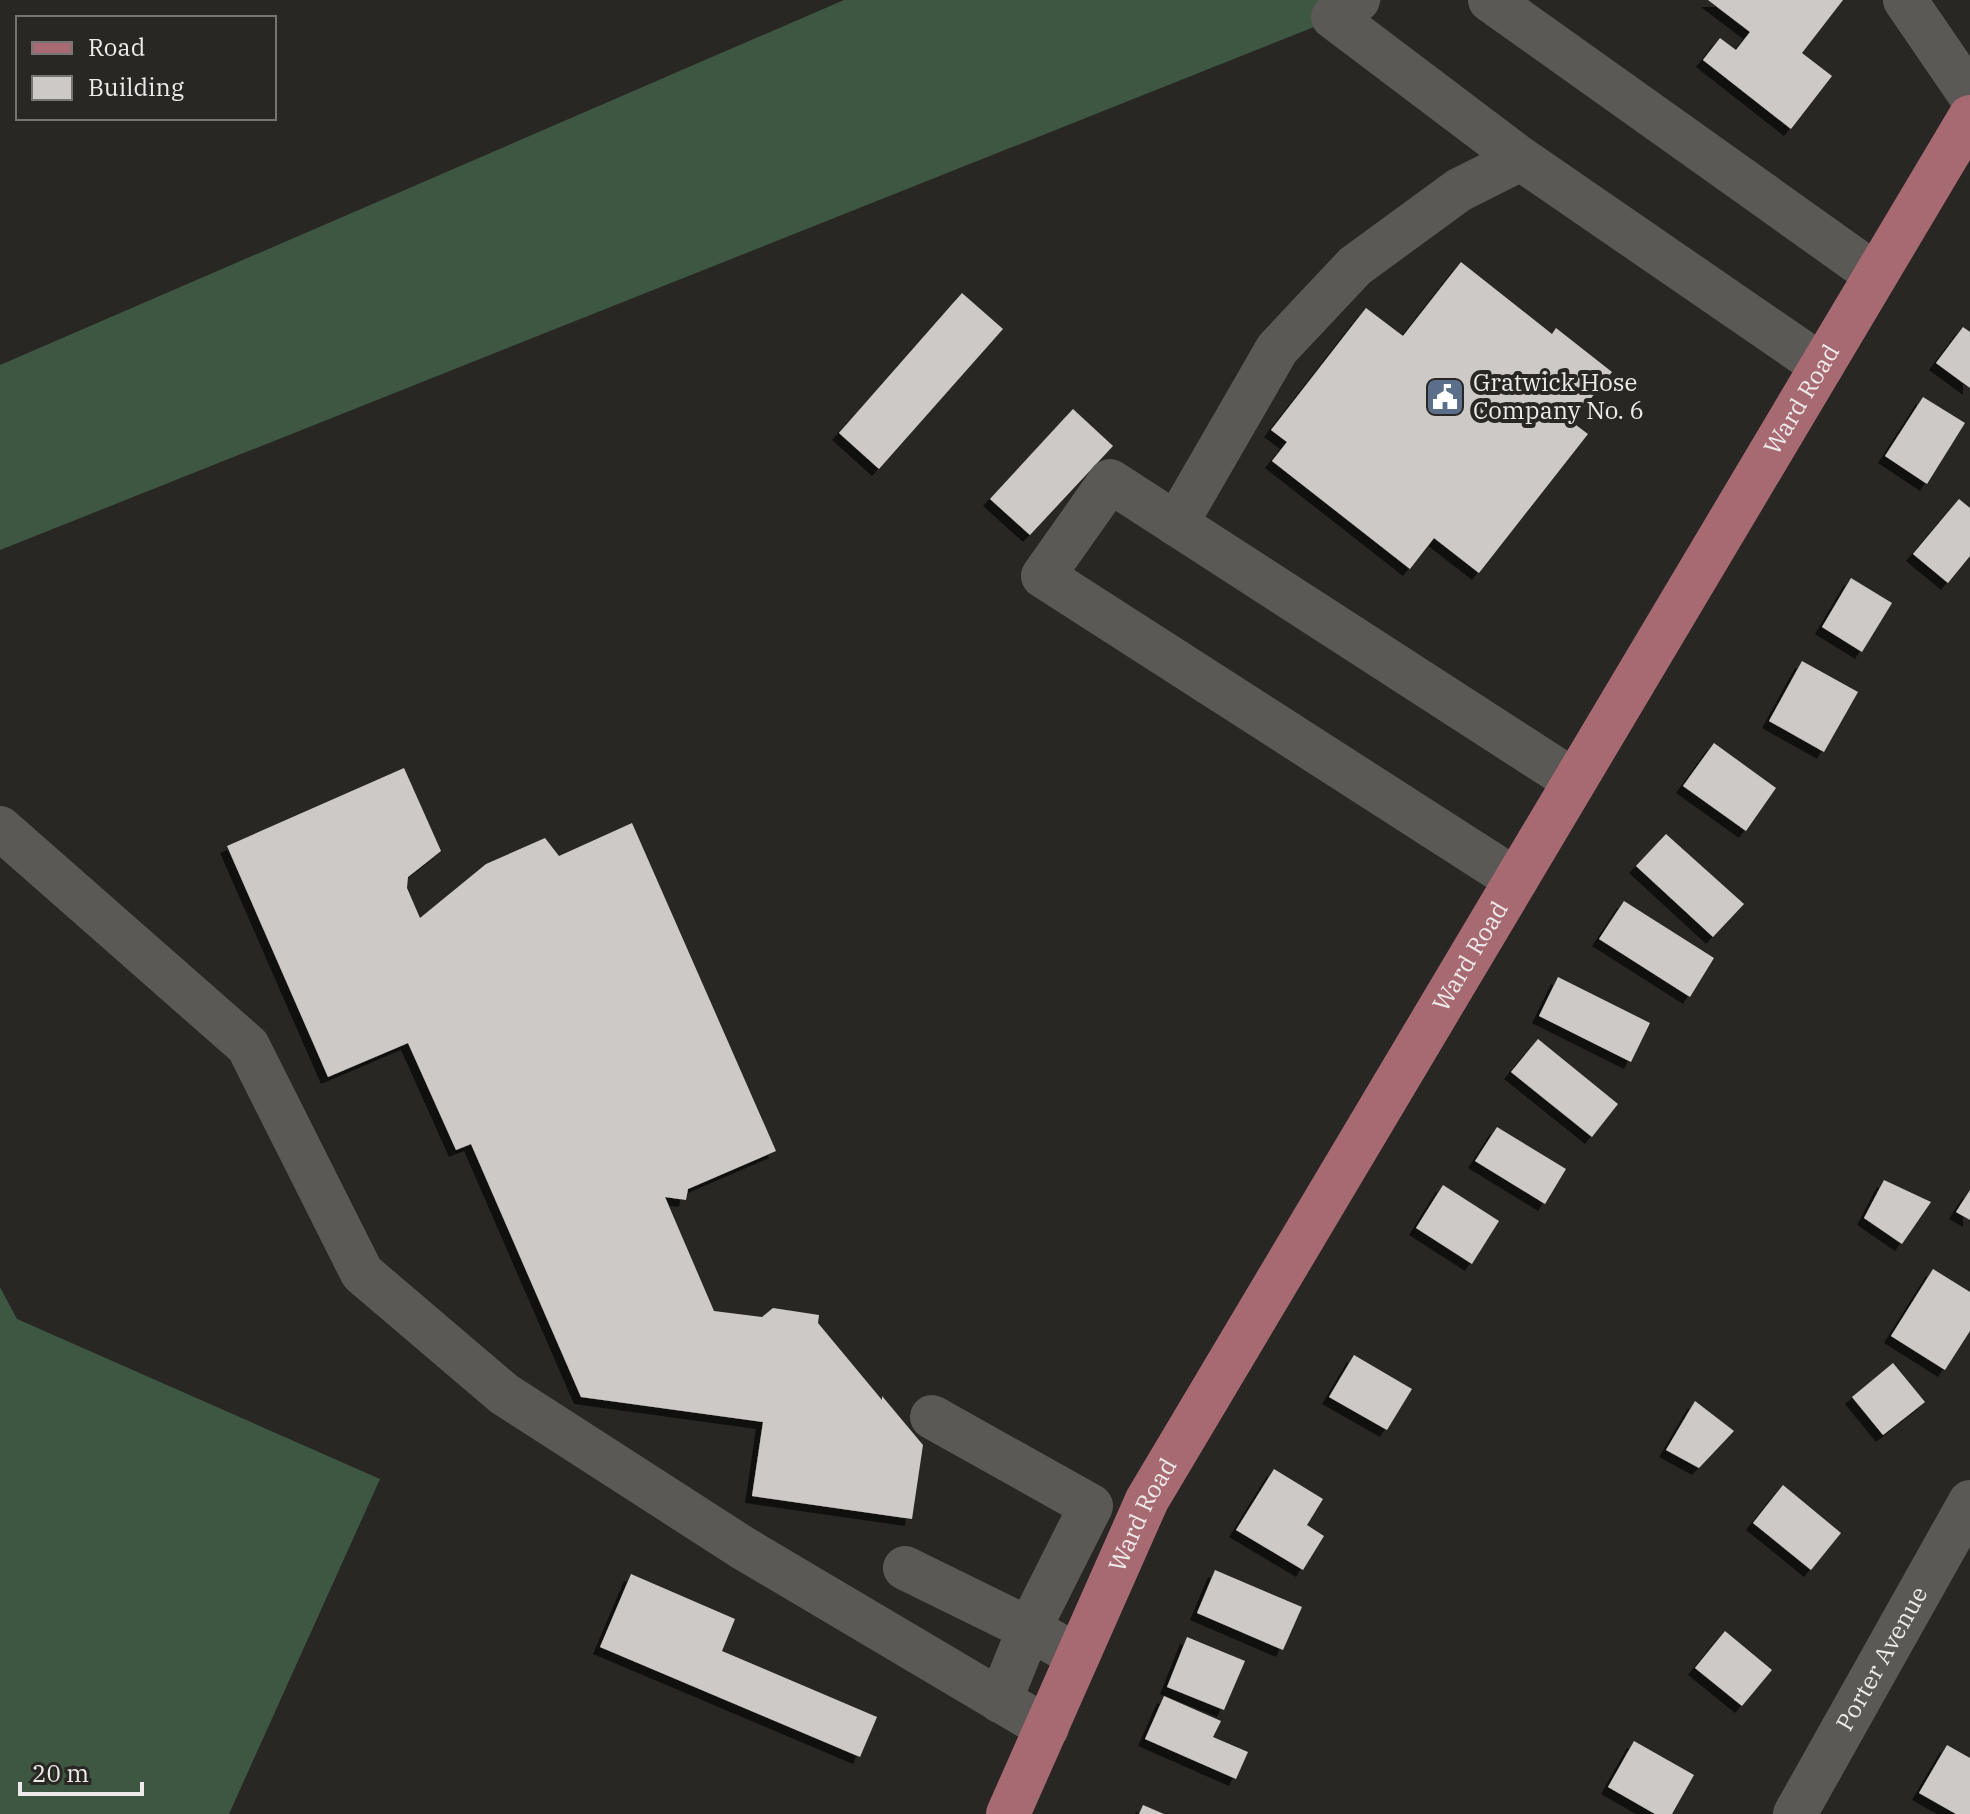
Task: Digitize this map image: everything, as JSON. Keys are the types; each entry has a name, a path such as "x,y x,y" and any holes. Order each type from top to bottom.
{"main road":[{"name":"Ward Road","path":"1008,1814 1147,1500 1970,117"}],"street":[{"path":"1358,0 1333,17 1521,159 1822,366"},
{"path":"1490,0 1876,275"},
{"path":"1905,0 1970,95"},
{"path":"1176,524 1277,349 1355,266 1459,190 1521,159"},
{"path":"1516,880 1043,576 1110,481 1574,781"},
{"path":"0,828 248,1046 362,1273 504,1394 743,1548 1047,1728"},
{"path":"932,1417 1134,1529"},
{"name":"Porter Avenue","path":"1795,1814 1970,1502"},
{"path":"1000,1701 1029,1629 1091,1506"},
{"path":"905,1568 1078,1656"}],"green space":[{"path":"844,0 1382,0 0,550 0,365"},
{"path":"0,1287 17,1319 380,1479 229,1814 0,1814"}],"building":[{"path":"1708,0 1843,0 1802,53 1832,76 1791,129 1703,60 1720,38 1736,50 1750,32"},
{"name":"Gratwick Hose Company No. 6","path":"1461,262 1552,334 1556,328 1612,372 1572,422 1588,434 1479,573 1434,538 1410,569 1272,461 1287,442 1271,430 1366,308 1403,336"},
{"path":"962,293 1003,329 879,469 839,433"},
{"path":"1963,327 1970,332 1970,388 1936,363"},
{"path":"1923,397 1965,423 1927,484 1885,456"},
{"path":"1073,409 1113,446 1030,535 990,499"},
{"path":"1959,499 1970,508 1970,556 1948,583 1913,554"},
{"path":"1851,578 1892,603 1862,652 1822,627"},
{"path":"1802,661 1858,692 1824,752 1769,721"},
{"path":"1714,743 1776,788 1746,831 1683,786"},
{"path":"404,768 441,851 408,877 407,888 420,918 486,864 545,838 559,856 632,823 776,1151 688,1189 686,1200 665,1197 714,1311 762,1317 773,1308 819,1315 818,1323 923,1445 912,1519 752,1496 763,1422 581,1397 471,1144 456,1150 408,1043 328,1077 227,846"},
{"path":"1666,834 1744,904 1713,937 1636,866"},
{"path":"1624,901 1714,958 1690,997 1599,939"},
{"path":"1558,977 1650,1023 1631,1062 1539,1016"},
{"path":"1538,1039 1618,1104 1592,1137 1511,1072"},
{"path":"1497,1127 1566,1169 1545,1204 1475,1161"},
{"path":"1884,1180 1931,1202 1902,1244 1864,1218"},
{"path":"1443,1185 1499,1221 1472,1264 1416,1228"},
{"path":"1970,1190 1970,1220 1956,1212"},
{"path":"1933,1269 1970,1292 1970,1331 1945,1370 1891,1336"},
{"path":"1354,1355 1412,1389 1387,1430 1329,1397"},
{"path":"1893,1363 1925,1402 1883,1435 1852,1397"},
{"path":"1695,1401 1734,1431 1699,1468 1666,1450"},
{"path":"1274,1469 1323,1499 1307,1525 1324,1536 1303,1570 1236,1530"},
{"path":"1783,1485 1841,1533 1811,1570 1753,1523"},
{"path":"1215,1570 1302,1607 1283,1650 1197,1613"},
{"path":"631,1574 735,1619 722,1651 877,1717 860,1757 600,1647"},
{"path":"1725,1631 1772,1670 1742,1706 1695,1668"},
{"path":"1187,1637 1245,1661 1224,1710 1167,1687"},
{"path":"1164,1696 1221,1721 1213,1737 1248,1752 1236,1779 1145,1739"},
{"path":"1634,1741 1694,1775 1672,1814 1655,1814 1608,1787"},
{"path":"1947,1745 1970,1758 1970,1814 1956,1814 1919,1793"},
{"path":"1143,1805 1164,1814 1139,1814"}],"place":[{"name":"Gratwick Hose Company No. 6","path":"1445,397"}]}
